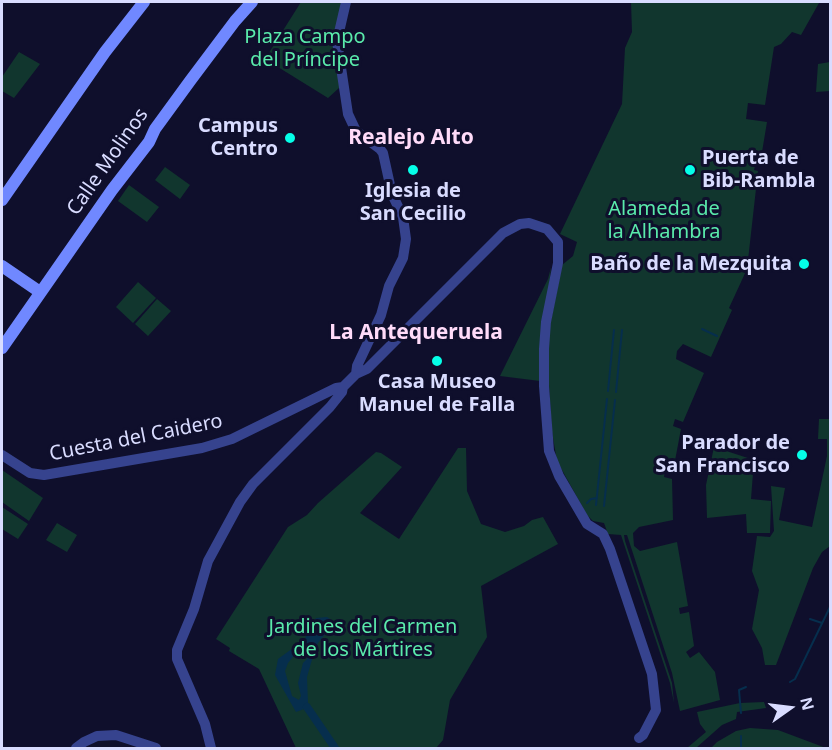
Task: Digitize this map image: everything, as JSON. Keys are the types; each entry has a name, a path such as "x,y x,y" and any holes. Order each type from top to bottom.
{"main road":[{"path":"2,200 105,52 144,2"},
{"name":"Calle Molinos","path":"2,348 112,190 138,157 155,129 235,21 252,2"},
{"path":"2,266 40,292"}],"street":[{"path":"345,2 337,41 345,97 352,126 360,136 374,144 382,153 392,194 403,217 406,239 403,258 389,286 381,315 357,366 356,374"},
{"path":"211,748 205,724 177,659 177,650 198,598 208,561 240,502 253,484 330,407 342,392 343,387 356,374 367,369 503,233 520,224 547,229 558,242 559,249 546,322 544,349 548,445 552,462 587,524 603,534 607,544 606,550 655,691 656,705 639,731 636,743"},
{"name":"Cuesta del Caidero","path":"2,455 30,472 44,475 202,448 232,439 336,388 343,387"},
{"path":"76,748 97,736 116,735 156,748"}],"green space":[{"name":"Plaza Campo del Príncipe","path":"301,2 341,2 339,88 328,98 265,59"},
{"name":"Alameda de la Alhambra","path":"631,2 819,3 801,35 792,32 781,44 774,47 765,105 748,103 746,119 767,122 761,158 757,157 754,170 758,171 747,269 729,308 732,310 711,357 683,344 677,351 676,359 704,373 683,422 675,419 673,426 681,429 673,471 665,469 664,477 672,479 673,520 639,527 633,533 634,546 640,551 677,542 688,606 679,608 680,614 689,612 694,646 686,652 690,658 699,652 715,672 720,700 680,711 672,673 627,535 624,535 625,541 672,683 674,703 670,683 621,535 608,534 604,523 593,521 587,515 557,461 552,432 548,370 549,331 562,265 573,256 577,242 560,234 622,104 625,48 632,32"},
{"path":"19,52 40,64 14,98 2,91 2,77"},
{"path":"830,62 830,91 816,92 818,64"},
{"path":"165,167 190,185 180,199 155,180"},
{"path":"129,185 159,207 147,222 118,201"},
{"path":"551,267 540,381 500,376 548,279"},
{"path":"138,282 156,298 133,323 116,307"},
{"path":"157,299 171,311 148,336 135,324"},
{"path":"819,419 830,419 830,546 822,552 813,568 776,665 765,665 762,648 752,629 759,590 752,571 757,536 770,537 774,531 771,486 785,488 779,520 812,527 827,456 827,439 818,439"},
{"path":"714,447 754,460 751,499 771,501 770,533 747,533 746,514 707,518 706,485"},
{"name":"Jardines del Carmen de los Mártires","path":"458,448 466,448 467,491 481,524 505,532 543,517 558,544 481,586 487,637 450,700 443,740 436,748 296,748 259,669 229,651 230,648 216,639 288,527 307,515 376,452 402,467 360,513 399,539"},
{"path":"2,470 43,498 29,521 2,502"},
{"path":"2,507 28,524 18,539 2,529"},
{"path":"57,523 77,535 67,552 46,540"},
{"path":"764,702 766,708 737,712 736,719 722,725 696,748 687,748 706,732 700,724 697,712 740,703"},
{"path":"750,728 778,730 826,748 711,748 736,731"}],"water":[{"path":"327,617 333,624 318,643 313,656 307,677 308,704 304,709 296,712 275,675 278,659 304,640 316,618","holes":["302,650 307,655 298,683 301,696 299,700 292,696 285,671 297,652"]}],"waterway":[{"path":"702,329 717,336"},
{"path":"608,391 614,330"},
{"path":"616,392 622,330"},
{"path":"596,505 607,399"},
{"path":"604,506 615,400"},
{"path":"587,503 597,498"},
{"path":"790,682 795,679 830,607"},
{"path":"810,619 822,623"},
{"path":"741,713 739,690 746,687"},
{"path":"307,707 335,748"},
{"path":"741,736 741,748"}],"place":[{"name":"Campus Centro","path":"290,138"},
{"name":"Iglesia de San Cecilio","path":"413,170"},
{"name":"Puerta de Bib-Rambla","path":"690,170"},
{"name":"Baño de la Mezquita","path":"804,264"},
{"name":"Casa Museo Manuel de Falla","path":"437,361"},
{"name":"Parador de San Francisco","path":"802,455"}],"district":[{"name":"Realejo Alto","path":"411,138"},
{"name":"La Antequeruela","path":"416,333"}]}
